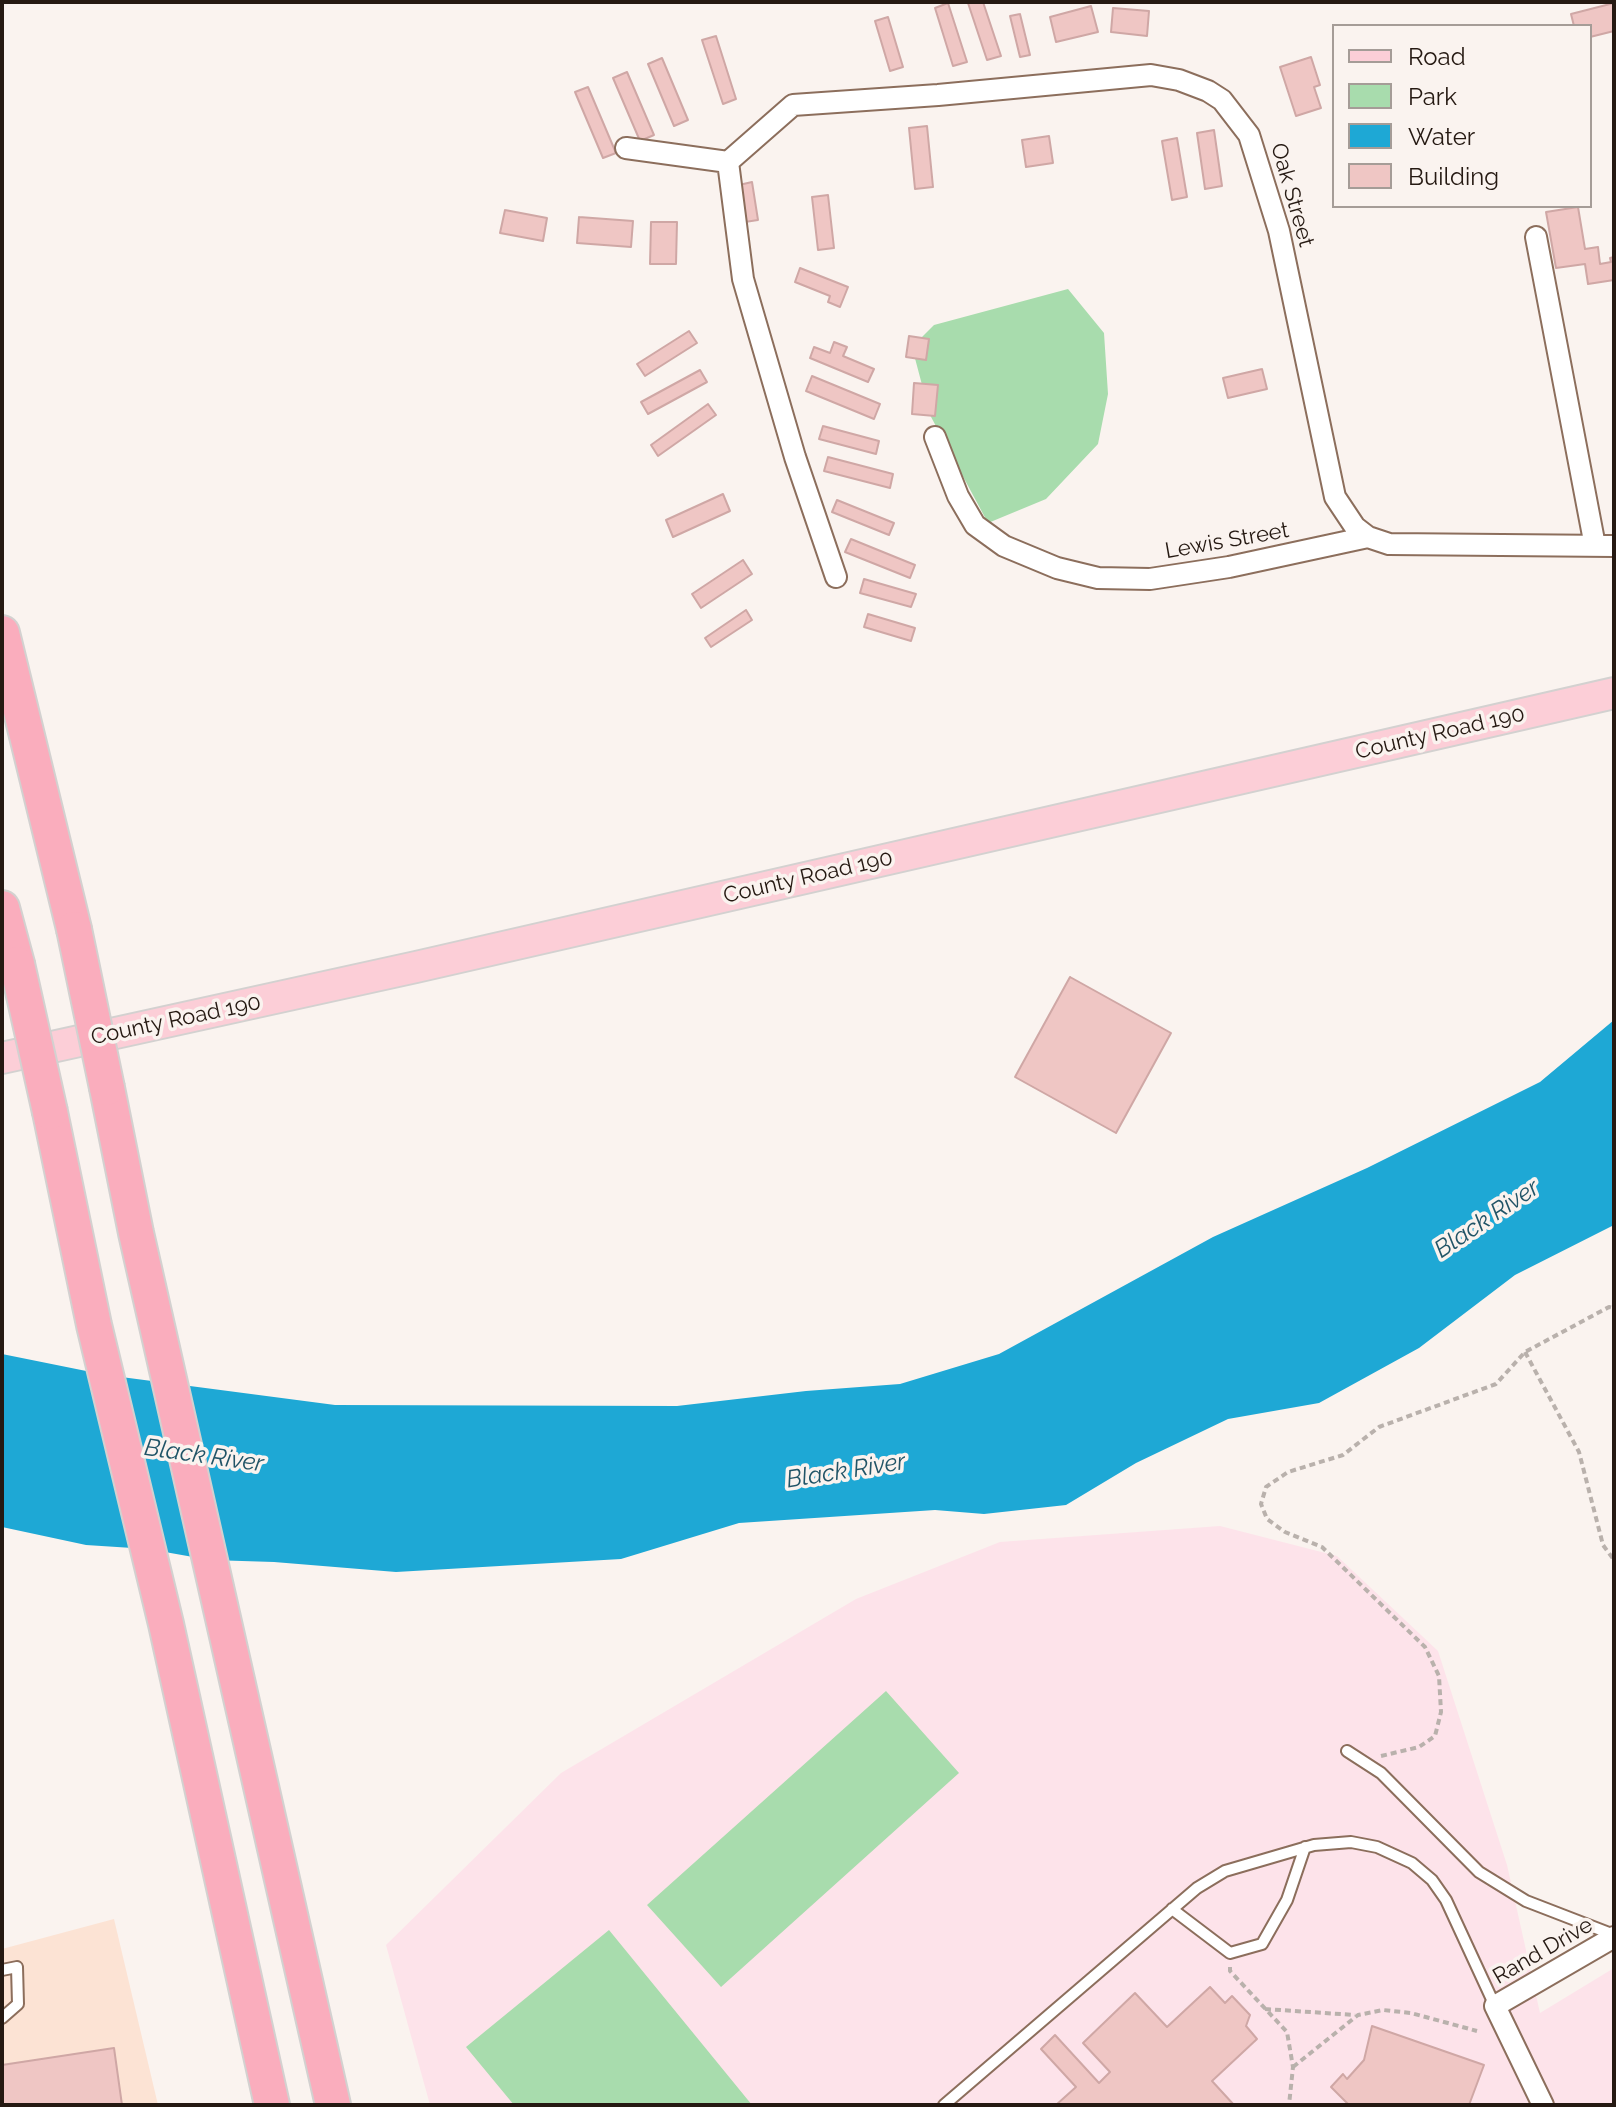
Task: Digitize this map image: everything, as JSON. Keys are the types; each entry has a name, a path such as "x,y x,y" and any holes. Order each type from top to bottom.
{"highway":[{"path":"2,633 74,929 157,1329 333,2105"},
{"path":"2,908 50,1112 94,1325 166,1624 272,2105"}],"main road":[{"name":"County Road 190","path":"2,1058 416,967 1614,693"}],"street":[{"name":"Oak Street","path":"728,162 793,105 1151,75 1179,80 1222,100 1249,135 1264,174 1279,231 1335,497 1355,527 1368,537"},
{"path":"626,148 728,162 743,279 795,457 836,577"},
{"path":"1536,237 1604,546"},
{"name":"Lewis Street","path":"935,437 958,496 975,525 1004,546 1057,568 1098,578 1150,579 1229,567 1368,537 1389,544 1604,546"},
{"name":"Rand Drive","path":"1495,2006 1614,1936"},
{"path":"1495,2006 1543,2105"}],"lane":[{"path":"1347,1751 1381,1773 1479,1872 1526,1901 1614,1936"},
{"path":"944,2105 1197,1888 1225,1871 1305,1847 1351,1842 1377,1847 1412,1863 1432,1880 1446,1900 1495,2006"},
{"path":"1172,1909 1230,1953 1262,1944 1287,1900 1305,1847"},
{"path":"2,1970 17,1967 18,2004 2,2018"}],"path":[{"path":"1362,1761 1419,1747 1435,1736 1441,1712 1439,1676 1425,1647 1322,1547 1285,1532 1267,1519 1261,1504 1266,1487 1288,1472 1343,1455 1379,1427 1496,1384 1525,1352 1609,1307 1614,1308"},
{"path":"1525,1352 1579,1452 1603,1545 1614,1560"},
{"path":"1230,1953 1230,1971 1287,2032 1293,2067 1289,2105"},
{"path":"1265,2009 1358,2015 1383,2010 1411,2013 1477,2031"},
{"path":"1293,2067 1358,2015"}],"shaded area":[{"path":"1220,1526 1337,1556 1438,1651 1507,1865 1540,2013 1614,1968 1614,2105 430,2105 386,1945 561,1773 856,1599 1000,1542"},
{"path":"114,1919 158,2105 2,2105 2,1949"}],"green space":[{"path":"1068,289 1104,333 1108,394 1098,444 1046,499 988,523 930,415 912,347 934,325"},
{"path":"886,1691 959,1773 721,1987 647,1905"},
{"path":"609,1930 752,2105 514,2105 466,2047"}],"water":[{"name":"Black River","path":"1614,1020 1614,1225 1515,1275 1419,1348 1319,1403 1228,1419 1136,1463 1066,1505 984,1514 935,1510 739,1523 621,1559 396,1572 210,1560 148,1549 86,1545 2,1527 2,1354 106,1375 335,1405 677,1406 900,1384 999,1354 1213,1237 1367,1168 1540,1082"}],"building":[{"path":"983,2 1001,56 987,60 968,3"},
{"path":"948,3 967,62 953,66 935,8"},
{"path":"1614,3 1614,31 1592,36 1592,24 1574,24 1571,14"},
{"path":"1091,6 1098,32 1056,42 1050,17"},
{"path":"1113,8 1149,11 1147,36 1111,32"},
{"path":"1020,14 1030,55 1020,57 1010,16"},
{"path":"888,17 903,67 890,71 875,21"},
{"path":"716,36 736,99 723,104 702,40"},
{"path":"1311,57 1320,85 1314,87 1321,108 1296,116 1280,67"},
{"path":"662,58 688,120 674,126 648,64"},
{"path":"627,72 654,135 640,141 613,78"},
{"path":"588,87 616,153 603,158 575,92"},
{"path":"927,126 933,187 915,189 909,128"},
{"path":"1214,130 1222,186 1205,189 1197,133"},
{"path":"1049,136 1053,163 1026,167 1022,140"},
{"path":"1177,138 1187,197 1172,200 1162,141"},
{"path":"752,182 758,220 745,222 739,185"},
{"path":"828,195 834,248 818,250 812,197"},
{"path":"1578,208 1585,249 1598,247 1600,264 1611,262 1610,258 1614,257 1614,280 1588,284 1585,264 1556,268 1546,212"},
{"path":"505,210 547,218 543,241 500,233"},
{"path":"579,217 633,221 631,247 577,243"},
{"path":"651,222 677,222 676,264 650,264"},
{"path":"800,268 848,287 840,307 828,302 830,296 795,282"},
{"path":"689,331 697,343 645,376 637,364"},
{"path":"909,336 929,339 926,360 906,357"},
{"path":"834,342 847,347 843,356 874,369 868,382 810,358 814,347 830,353"},
{"path":"1262,369 1267,389 1228,398 1223,378"},
{"path":"700,370 707,382 648,414 641,402"},
{"path":"812,376 880,404 874,419 806,391"},
{"path":"914,383 938,385 935,416 912,414"},
{"path":"708,404 716,415 658,456 651,445"},
{"path":"823,426 879,441 876,454 819,439"},
{"path":"828,457 893,474 890,488 824,471"},
{"path":"723,494 730,511 673,537 666,520"},
{"path":"837,500 894,523 889,535 832,512"},
{"path":"851,539 915,565 910,578 845,552"},
{"path":"743,560 752,574 701,608 692,594"},
{"path":"864,579 916,594 911,607 860,593"},
{"path":"746,610 752,620 711,647 705,638"},
{"path":"868,614 915,628 911,641 864,627"},
{"path":"1070,977 1171,1033 1116,1133 1015,1077"},
{"path":"1210,1987 1225,2003 1232,1996 1250,2015 1246,2026 1257,2039 1212,2081 1234,2105 1056,2105 1076,2087 1041,2049 1055,2035 1099,2083 1110,2072 1083,2043 1135,1993 1167,2027"},
{"path":"1372,2026 1484,2065 1469,2105 1349,2105 1331,2087 1343,2074 1347,2079 1364,2060"},
{"path":"114,2048 122,2105 2,2105 2,2065"}]}
